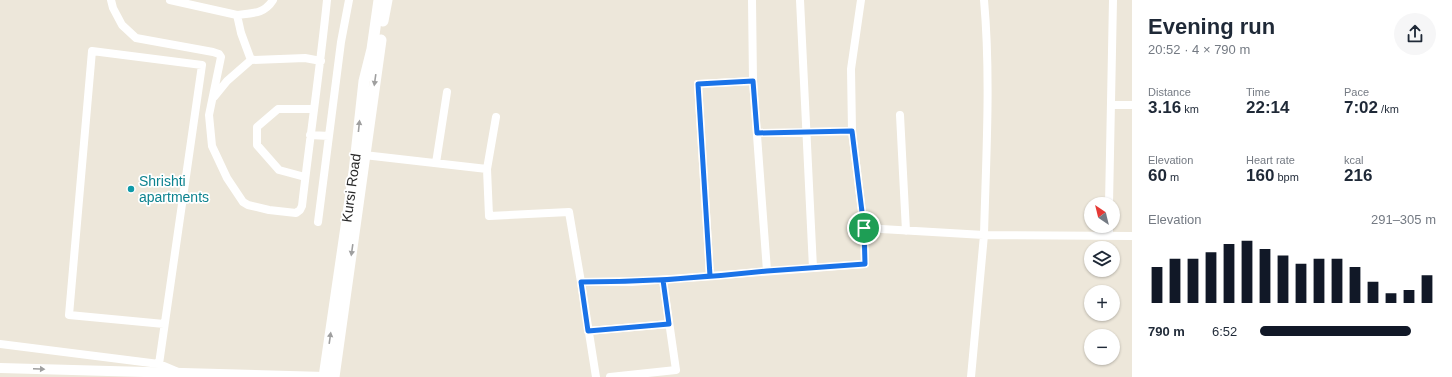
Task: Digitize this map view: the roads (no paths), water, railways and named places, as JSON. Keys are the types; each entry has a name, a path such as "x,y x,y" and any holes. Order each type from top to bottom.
{"main road":[{"name":"Kursi Road","path":"363,148 364,81 372,50 379,0"},
{"name":"Kursi Road","path":"324,377 344,271 382,27 388,0"},
{"name":"Kursi Road","path":"334,377 344,271"}],"street":[{"path":"110,0 122,25 136,38 219,54 222,57 209,115 212,146 227,178 243,202 248,205 269,210 296,213 302,206 310,135 321,61 327,0"},
{"path":"170,0 237,15 261,12 270,5 273,0"},
{"path":"318,222 341,42 349,0"},
{"path":"752,0 753,81 767,271"},
{"path":"800,0 813,268"},
{"path":"581,282 632,282 865,264 864,228 852,131 851,69 861,0"},
{"path":"971,377 984,235 987,123 987,31 984,0"},
{"path":"1109,197 1114,0"},
{"path":"237,15 241,33 252,60"},
{"path":"159,364 202,65 92,51 69,315 164,324"},
{"path":"212,100 227,81 252,60 305,58 321,61"},
{"path":"710,276 698,84 753,81"},
{"path":"436,163 447,92"},
{"path":"1111,105 1132,106"},
{"path":"305,177 279,170 258,145 257,127 278,108 314,109"},
{"path":"900,115 906,230"},
{"path":"496,117 487,169 489,216 569,212 596,377"},
{"path":"757,133 852,131"},
{"path":"310,135 329,136"},
{"path":"363,148 436,163 487,169"},
{"path":"864,228 984,235 1132,236"},
{"path":"610,377 637,376 676,370 663,280"},
{"path":"588,331 669,324"},
{"path":"0,344 159,364 180,373"},
{"path":"0,368 324,377"}],"place":[{"name":"Shrishti apartments","path":"131,189"}]}
